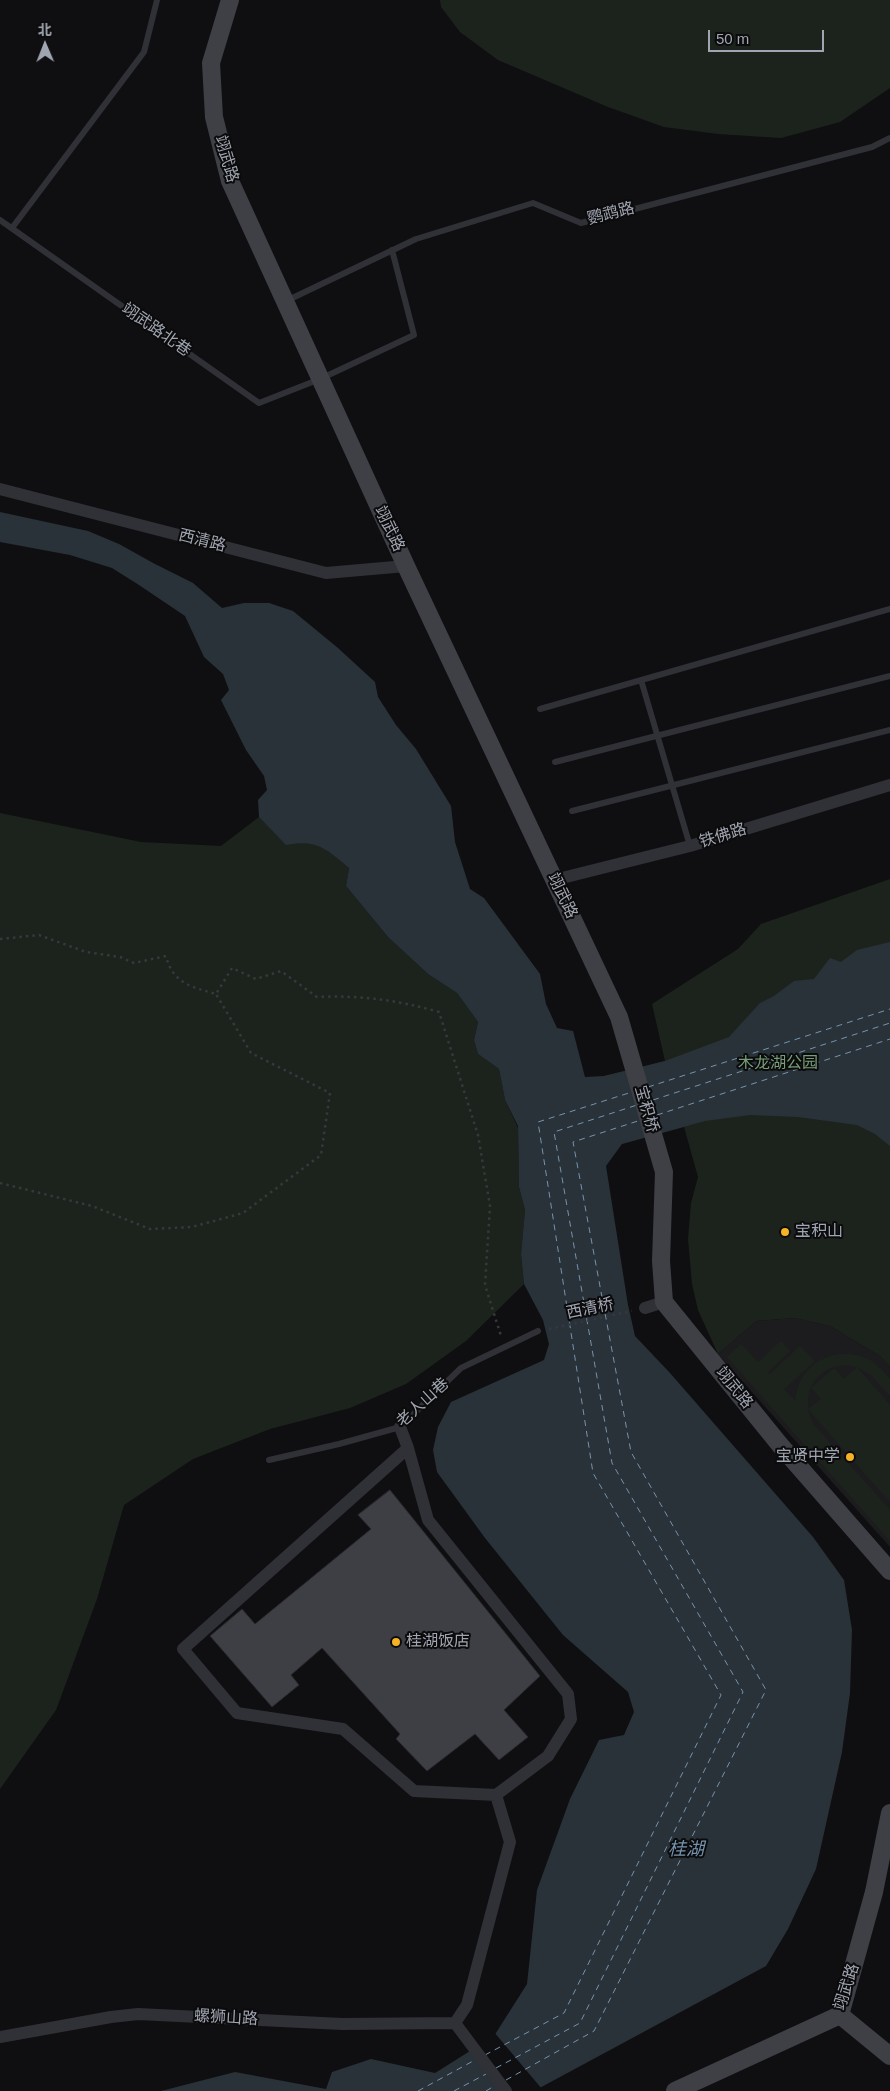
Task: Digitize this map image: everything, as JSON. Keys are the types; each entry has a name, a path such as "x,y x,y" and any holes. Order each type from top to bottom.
{"main road":[{"name":"翊武路","path":"230,0 211,63 214,118 230,181 406,566 619,1016 628,1046"},
{"name":"宝积桥","path":"628,1046 664,1172 661,1262 664,1302"},
{"name":"翊武路","path":"664,1302 780,1445 890,1572"},
{"name":"翊武路","path":"675,2091 840,2016 874,1892 890,1813"},
{"path":"840,2016 890,2056"}],"street":[{"name":"西清路","path":"0,489 326,573 406,566"},
{"name":"铁佛路","path":"554,880 690,846 890,785"},
{"path":"645,1308 664,1302"},
{"path":"400,1427 408,1448 428,1520 568,1694 571,1719 548,1756 496,1795 414,1791 343,1729 237,1713 183,1649 408,1448"},
{"path":"496,1795 510,1842 467,2005 455,2023 506,2091"},
{"name":"螺狮山路","path":"0,2037 138,2014 342,2024 455,2023"}],"lane":[{"path":"12,228 144,52 157,0"},
{"name":"鹦鹉路","path":"285,302 416,238 533,203 581,222 872,147 890,138"},
{"name":"翊武路北巷","path":"0,220 259,403 320,379"},
{"path":"320,379 414,335 392,250"},
{"path":"540,709 890,609"},
{"path":"555,762 890,676"},
{"path":"641,680 690,846"},
{"path":"572,810 890,730"},
{"name":"老人山巷","path":"269,1460 339,1444 400,1427 461,1368 538,1331"}],"path":[{"path":"0,938 39,935 86,952 120,957 134,963 166,956 169,967 186,985 216,994 251,1053 330,1092 321,1155 243,1214 192,1227 150,1229 92,1206 0,1183"},
{"path":"216,994 232,968 256,979 281,971 317,997 344,996 401,1001 438,1012 478,1135 490,1206 485,1285 504,1347"},
{"name":"西清桥","path":"538,1331 645,1308"}],"shaded area":[{"name":"宝贤中学","path":"795,1318 830,1326 880,1356 890,1367 890,1547 718,1354 756,1321"}],"green space":[{"path":"440,0 890,0 890,88 840,122 781,138 718,134 664,127 608,107 498,60 460,32 441,7"},
{"path":"0,813 141,842 221,846 259,817 286,844 314,844 334,856 349,868 346,886 388,937 428,974 457,993 478,1022 474,1040 478,1054 499,1069 505,1100 518,1128 519,1187 525,1210 521,1254 524,1284 466,1341 406,1384 350,1408 270,1429 193,1459 124,1505 97,1599 56,1710 0,1789"},
{"name":"木龙湖公园","path":"890,879 890,1367 880,1356 830,1326 795,1318 756,1321 718,1354 698,1310 692,1284 688,1239 691,1203 698,1177 684,1127 622,1144 604,1076 665,1061 652,1004 738,949 761,924"},
{"name":"宝贤中学","path":"781,1341 790,1351 768,1372 770,1374 800,1346 815,1361 784,1389 795,1401 799,1384 805,1373 812,1366 830,1356 850,1354 860,1356 876,1364 890,1379 890,1396 872,1376 857,1367 890,1405 890,1502 809,1410 809,1413 814,1425 890,1510 890,1541 727,1357 741,1344 758,1362","holes":["844,1366 857,1367 844,1379 834,1368 811,1388 822,1373 832,1368","811,1388 821,1399 809,1408 808,1401"]}],"water":[{"name":"桂湖","path":"0,512 88,531 119,544 193,583 222,608 244,603 269,603 293,611 375,682 378,697 396,725 416,749 451,806 455,842 470,889 484,898 540,974 546,1004 557,1028 573,1031 585,1077 604,1076 665,1061 729,1037 760,1003 774,996 794,981 814,979 830,958 841,962 857,950 890,942 890,1146 875,1134 857,1125 798,1117 750,1115 705,1121 622,1144 606,1166 628,1305 635,1336 670,1373 813,1537 844,1580 852,1630 850,1693 842,1752 816,1869 788,1929 766,1966 534,2091 161,2091 235,2072 326,2089 332,2072 371,2059 435,2073 494,2036 527,1984 537,1890 570,1799 599,1740 624,1735 634,1712 628,1692 563,1635 485,1538 437,1472 433,1450 438,1427 451,1402 544,1360 549,1344 543,1320 524,1284 521,1254 525,1210 519,1187 518,1126 505,1100 499,1069 478,1054 474,1040 478,1022 457,993 428,974 388,937 346,886 349,868 321,847 306,843 286,845 259,817 258,800 267,790 264,776 246,750 221,700 229,690 223,674 204,657 185,616 112,568 70,555 0,542"}],"pier":[{"path":"494,2032 542,2089 538,2091 502,2091 471,2048"}],"building":[{"path":"390,1490 540,1676 504,1710 528,1737 499,1760 475,1734 427,1771 396,1739 400,1734 322,1648 291,1675 299,1685 272,1707 210,1636 242,1609 255,1624 371,1529 358,1515"}],"ferry route":[{"path":"648,1087 890,1009"},
{"path":"653,1100 890,1023"},
{"path":"657,1115 890,1039"},
{"path":"485,2055 564,2013 721,1695 593,1473 538,1122 632,1092"},
{"path":"496,2068 580,2023 743,1692 612,1463 554,1132 637,1105"},
{"path":"506,2080 594,2031 766,1690 631,1452 573,1142 641,1120"},
{"path":"418,2091 475,2060"},
{"path":"454,2091 486,2074"},
{"path":"486,2091 496,2085"}],"place":[{"name":"宝积山","path":"785,1232"},
{"name":"宝贤中学","path":"850,1457"},
{"name":"桂湖饭店","path":"396,1642"}]}
